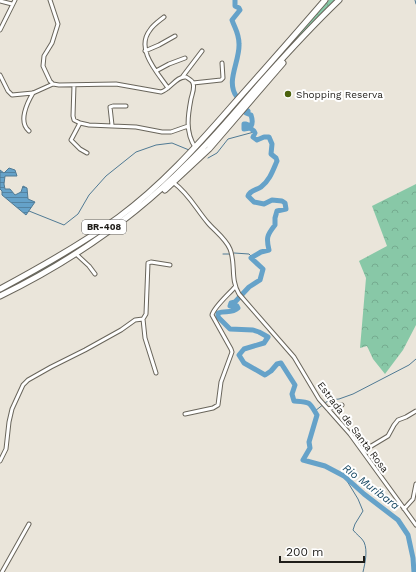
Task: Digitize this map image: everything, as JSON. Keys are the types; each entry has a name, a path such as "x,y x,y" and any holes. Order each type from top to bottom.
{"highway":[{"name":"BR-408","path":"0,289 42,267 119,216 147,194 195,148 325,0"},
{"name":"BR-408","path":"0,296 76,254 130,217 189,163 263,80 322,16 339,0"},
{"path":"100,238 121,226 174,183 223,133 314,28 322,16"}],"street":[{"path":"0,30 14,0"},
{"path":"50,0 58,24 52,43 44,56 43,66 50,81 54,84"},
{"path":"0,1 12,4"},
{"path":"164,17 149,31 145,40 145,51 156,71 168,88"},
{"path":"145,51 175,36"},
{"path":"0,75 10,94 16,96 32,93 54,84 116,84 161,92 180,77 184,76 202,50"},
{"path":"156,71 185,58"},
{"path":"193,83 221,80 223,78 222,63"},
{"path":"184,76 193,83 194,87 190,105 188,126 190,138 195,148"},
{"path":"74,85 73,118 80,123 95,126 112,125 144,127 171,132 188,126"},
{"path":"29,131 25,126 24,121 27,106 32,93"},
{"path":"112,125 110,107 126,106"},
{"path":"80,123 71,140 80,149 87,153"},
{"name":"Estrada de Santa Rosa","path":"174,183 186,193 201,214 229,247 232,256 235,287 239,294 294,357 328,410 363,451 416,526"},
{"path":"76,254 95,274"},
{"path":"156,372 145,338 143,319 146,314 148,263 170,264"},
{"path":"185,414 218,406 222,382 232,352 212,315 214,309 235,287"},
{"path":"0,461 6,449 12,410 20,389 28,380 121,330 135,320 143,319"},
{"path":"328,410 342,405"},
{"path":"363,451 388,436 398,420 416,411"},
{"path":"404,509 415,498 416,484"},
{"path":"2,572 29,524"}],"green space":[{"path":"329,0 336,0 177,173 127,216 77,252 0,293 0,290 38,271 76,248 163,183 193,154"},
{"path":"416,184 416,325 403,350 385,374 373,359 367,346 360,348 366,278 359,261 387,246 372,206"}],"water":[{"path":"9,168 15,170 17,176 5,176 5,189 10,189 15,195 21,192 23,186 27,188 28,199 35,202 26,215 2,195 2,191 0,189 0,170 4,173"}],"waterway":[{"name":"Rio Muribara","path":"235,0 235,6 240,10 232,20 239,40 239,51 232,85 237,97"},
{"path":"415,0 416,4"},
{"path":"196,152 241,101"},
{"name":"Rio Muribara","path":"248,111 246,113 251,115 252,123 251,126 244,124 244,129 250,128 254,131 255,133 253,137 257,140 264,137 269,137 272,144 271,154 277,161 267,181 261,187 250,192 248,196 254,202 264,204 272,200 282,201 285,203 286,209 277,211 275,225 270,231 268,237 269,250 261,252 251,258 263,269 260,280 249,287 235,302 231,303 230,306 237,306 238,308 236,310 218,313 218,317 230,329 253,330 268,337 264,343 244,349 239,355 244,363 265,375 277,364 281,363 295,385 292,394 294,401 308,403 314,410 317,415 309,442 310,448 303,460 325,466 344,476 364,494 398,520 408,535 413,558 414,572"},
{"path":"208,158 217,153 228,139 254,132"},
{"path":"29,211 64,225 78,214 89,195 106,176 136,152 156,145 172,143 189,150"},
{"path":"96,237 101,233"},
{"path":"0,292 38,273 83,246"},
{"path":"234,253 249,254 252,257"},
{"path":"223,254 229,254"},
{"path":"315,411 329,400 339,399 353,394 409,365 416,359"},
{"path":"344,476 358,499 363,511 353,530 363,540 366,549 363,572"}],"place":[{"name":"Shopping Reserva","path":"288,94"}]}
